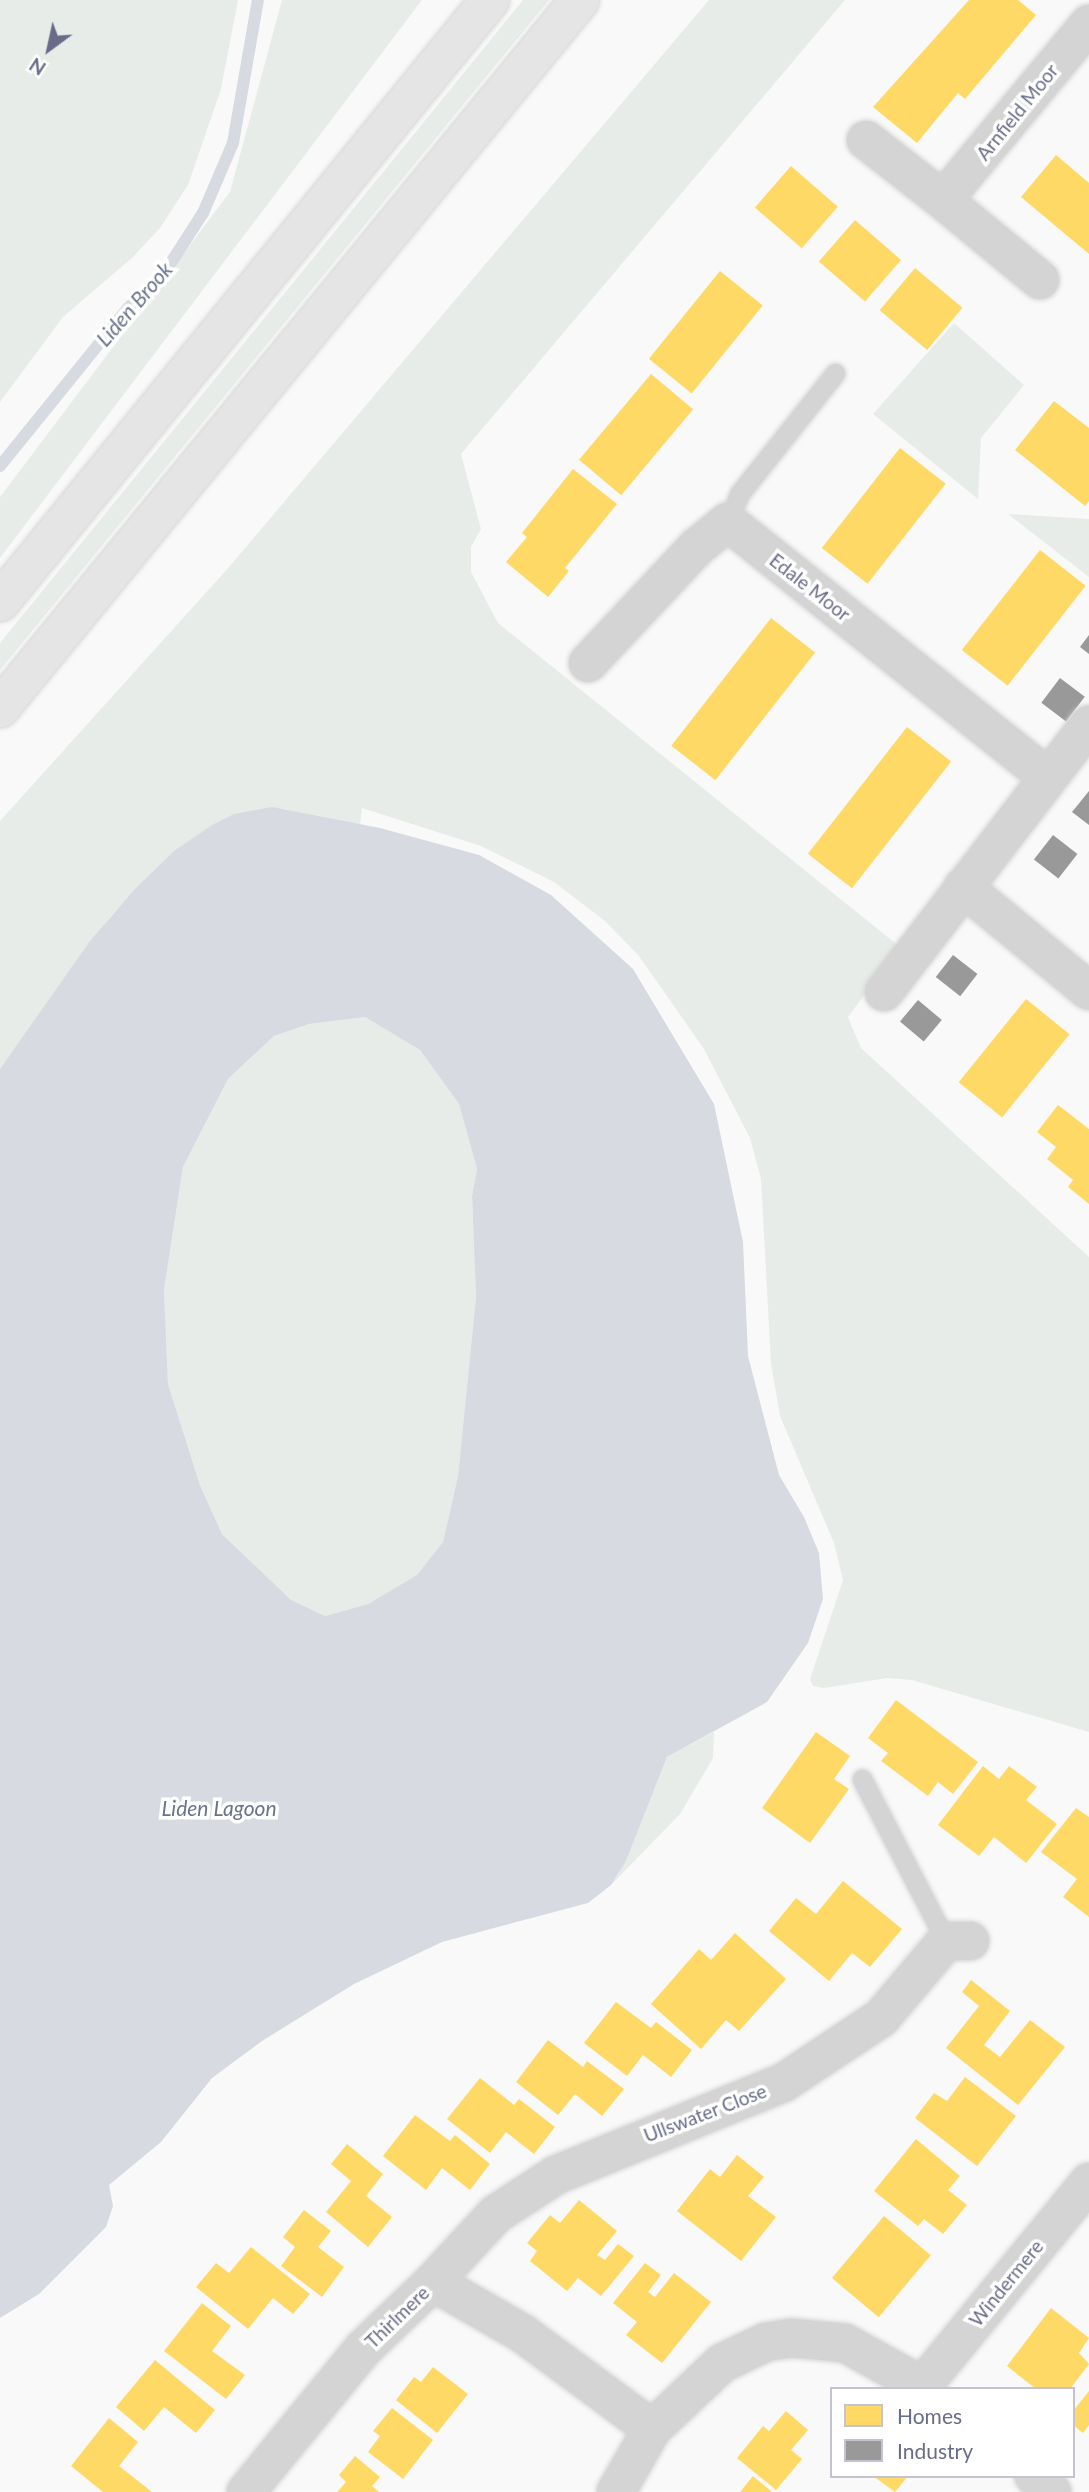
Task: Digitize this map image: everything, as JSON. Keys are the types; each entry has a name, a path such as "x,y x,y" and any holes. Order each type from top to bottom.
{"highway":[{"path":"421,84 478,0"},
{"path":"0,602 490,0"},
{"path":"0,708 580,0"},
{"path":"481,122 606,0"}],"street":[{"name":"Arnfield Moor","path":"943,200 1083,42"},
{"path":"866,140 1040,280"},
{"path":"587,663 697,547 728,522"},
{"name":"Edale Moor","path":"728,522 1047,777"},
{"path":"884,992 1089,725"},
{"path":"963,887 1089,991"},
{"name":"Ullswater Close","path":"433,2282 496,2214 556,2175 783,2083 851,2042 881,2018 958,1941"},
{"name":"Windermere","path":"616,2492 652,2429 722,2363 766,2342 792,2338 845,2343 925,2387 1089,2182"},
{"name":"Thirlmere","path":"246,2492 363,2350 433,2282 522,2333 652,2429"},
{"path":"1036,2478 1052,2492"}],"lane":[{"path":"728,522 740,493 835,373"},
{"path":"862,1779 958,1941"}],"shaded area":[{"path":"0,0 238,0 221,89 188,185 160,228 133,257 63,317 0,402"},
{"path":"282,0 422,0 0,558 0,497 230,192"},
{"path":"523,0 549,0 0,670 0,643"},
{"path":"709,0 845,0 461,454 481,529 471,547 471,572 498,623 900,947 848,1017 861,1048 1089,1257 1089,1732 912,1680 887,1678 824,1688 813,1686 810,1679 843,1580 834,1543 780,1416 771,1364 761,1179 750,1138 704,1049 639,956 605,921 554,882 481,846 362,808 360,826 338,822 212,825 175,850 111,916 0,1069 0,821 229,567"},
{"path":"954,323 1024,385 981,438 978,499 873,414"},
{"path":"1008,514 1089,519 1089,577"},
{"path":"365,1017 420,1050 459,1104 477,1169 472,1196 476,1297 458,1476 443,1542 418,1575 368,1604 325,1616 291,1600 222,1534 200,1485 168,1384 164,1290 183,1167 228,1079 274,1036 309,1024"},
{"path":"714,1732 713,1758 680,1814 611,1885 626,1861 667,1757"}],"water":[{"name":"Liden Lagoon","path":"272,807 380,828 479,855 551,895 633,969 714,1104 743,1242 748,1356 779,1475 804,1517 819,1553 823,1599 808,1643 767,1702 667,1757 626,1861 611,1885 588,1903 442,1942 354,1984 262,2041 212,2078 161,2142 109,2185 113,2206 106,2227 39,2294 0,2318 0,1069 90,941 135,889 175,850 234,814","holes":["365,1017 420,1050 459,1104 477,1169 472,1196 476,1297 458,1476 443,1542 417,1575 368,1604 325,1616 291,1600 222,1534 200,1485 168,1384 164,1290 183,1167 228,1079 274,1036 309,1024"]}],"building: Homes":[{"path":"969,0 1018,0 1036,15 965,99 958,93 917,143 873,107"},
{"path":"1056,155 1089,183 1089,254 1021,197"},
{"path":"791,166 838,207 802,248 755,208"},
{"path":"855,220 901,260 865,302 819,262"},
{"path":"915,268 962,308 927,350 880,310"},
{"path":"720,271 763,306 692,393 649,359"},
{"path":"651,374 693,409 621,495 579,460"},
{"path":"1054,401 1089,428 1089,501 1085,506 1015,450"},
{"path":"900,448 946,484 868,584 822,548"},
{"path":"573,469 617,504 565,568 569,571 548,597 506,562 527,537 522,533"},
{"path":"1040,550 1086,586 1008,686 962,650"},
{"path":"771,618 815,652 715,780 671,746"},
{"path":"907,727 951,761 852,888 808,854"},
{"path":"1026,999 1070,1034 1002,1117 959,1082"},
{"path":"1058,1105 1089,1129 1089,1204 1068,1187 1073,1180 1047,1159 1056,1147 1037,1132"},
{"path":"896,1700 978,1762 953,1794 938,1782 928,1796 881,1761 888,1753 868,1738"},
{"path":"816,1732 850,1756 834,1779 849,1789 810,1843 762,1808"},
{"path":"983,1766 999,1779 1009,1766 1037,1787 1026,1800 1057,1824 1026,1863 994,1837 979,1856 938,1825"},
{"path":"1076,1808 1089,1817 1089,1917 1063,1897 1077,1879 1041,1852"},
{"path":"843,1881 902,1929 870,1967 852,1953 829,1981 769,1931 796,1898 816,1914"},
{"path":"735,1933 786,1979 739,2031 726,2020 701,2049 651,2004 699,1949 711,1960"},
{"path":"971,1980 1010,2011 984,2045 1000,2057 1030,2020 1065,2047 1018,2105 946,2048 979,2006 962,1992"},
{"path":"616,2002 651,2028 656,2022 692,2050 671,2077 643,2055 627,2076 584,2043"},
{"path":"548,2040 583,2067 587,2061 624,2089 602,2116 575,2094 558,2115 516,2082"},
{"path":"965,2077 1016,2116 977,2166 915,2118 934,2093 947,2101"},
{"path":"480,2078 514,2105 519,2099 555,2127 534,2154 506,2132 490,2153 447,2119"},
{"path":"415,2115 450,2141 455,2135 490,2164 470,2190 442,2168 426,2190 383,2156"},
{"path":"916,2139 960,2176 948,2190 967,2205 943,2234 924,2219 918,2226 874,2191"},
{"path":"347,2144 383,2174 366,2196 392,2217 368,2247 326,2212 351,2181 331,2164"},
{"path":"737,2155 764,2177 748,2196 776,2217 741,2261 677,2211 710,2169 720,2177"},
{"path":"579,2200 617,2231 597,2255 605,2260 618,2244 634,2256 601,2296 578,2278 567,2291 530,2261 537,2251 527,2243 550,2215 560,2223"},
{"path":"304,2210 331,2231 318,2247 344,2267 322,2297 281,2266 295,2247 283,2237"},
{"path":"884,2216 931,2255 879,2317 832,2278"},
{"path":"251,2247 310,2294 293,2314 273,2298 248,2329 196,2287 216,2263 229,2273"},
{"path":"645,2263 661,2275 648,2292 655,2297 674,2273 711,2302 662,2363 626,2335 637,2322 613,2303"},
{"path":"202,2303 231,2326 212,2351 245,2375 226,2399 164,2351"},
{"path":"1051,2308 1089,2338 1079,2353 1089,2364 1072,2387 1033,2387 1007,2366"},
{"path":"155,2360 215,2410 196,2433 164,2407 144,2431 116,2407"},
{"path":"433,2367 468,2394 437,2433 396,2400 414,2377 421,2382"},
{"path":"1089,2391 1089,2425 1083,2433 1075,2427 1075,2408"},
{"path":"392,2408 433,2440 403,2479 368,2452 380,2436 373,2431"},
{"path":"786,2411 808,2430 791,2450 802,2459 776,2490 737,2458 763,2426 769,2431"},
{"path":"109,2418 138,2442 119,2466 152,2492 103,2492 71,2466"},
{"path":"355,2456 380,2477 372,2486 379,2492 337,2492 346,2482 339,2475"},
{"path":"753,2476 772,2492 740,2492"},
{"path":"876,2478 906,2478 895,2492"}],"building: Industry":[{"path":"1089,635 1089,654 1080,647"},
{"path":"1060,678 1085,697 1066,721 1041,703"},
{"path":"1089,791 1089,825 1072,812"},
{"path":"1053,835 1077,854 1058,879 1034,859"},
{"path":"953,955 977,974 960,996 936,977"},
{"path":"918,1000 942,1020 924,1041 900,1021"}],"waterway":[{"name":"Liden Brook","path":"0,466 127,309 163,275 203,213 233,143 258,0"}]}
